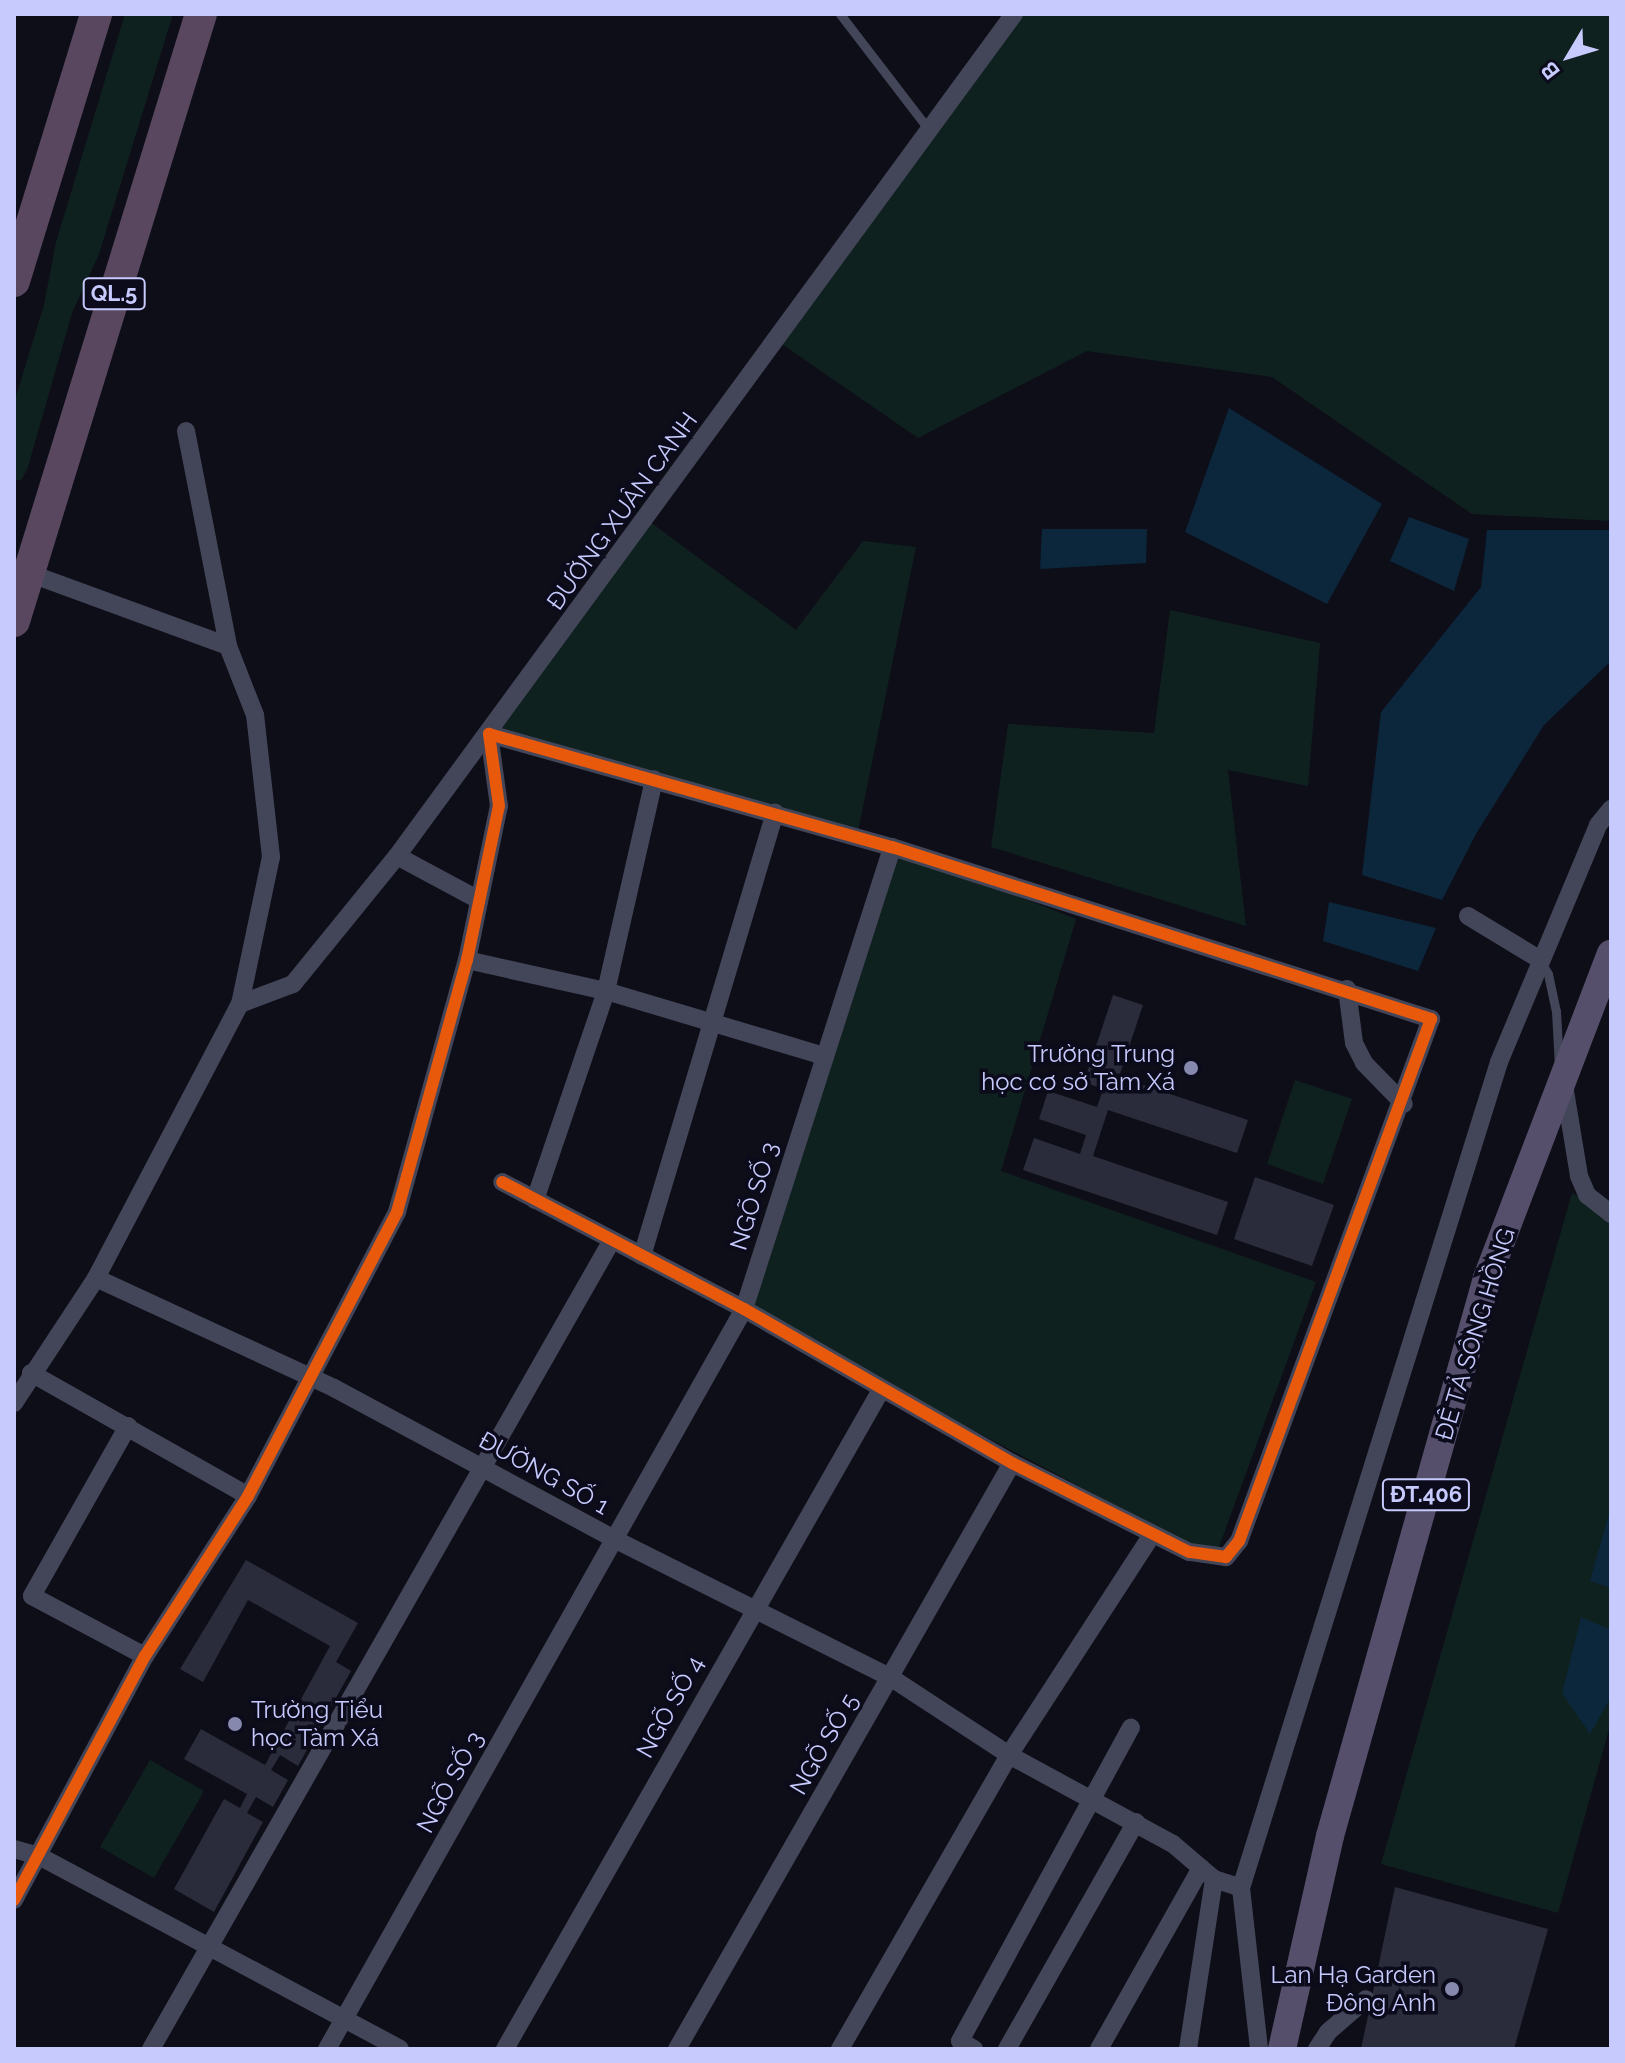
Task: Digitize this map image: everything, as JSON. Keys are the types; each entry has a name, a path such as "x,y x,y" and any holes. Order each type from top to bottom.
{"highway":[{"path":"14,281 96,14"},
{"name":"QL.5","path":"14,621 19,571 201,14"}],"main road":[{"name":"ĐÊ TẢ SÔNG HỒNG","path":"1282,2049 1330,1836 1483,1293 1611,954"}],"street":[{"name":"ĐƯỜNG XUÂN CANH","path":"240,1004 293,984 397,856 1014,14"},
{"path":"14,1403 96,1278 240,1004 271,857 255,715 228,646 186,431"},
{"path":"19,571 228,646"},
{"path":"14,1900 145,1656 248,1496 397,1212 467,960 499,806 489,734 892,847 1032,895 1347,989 1431,1019 1404,1104 1233,1552 1215,1558 1152,1535 1012,1463 744,1309 611,1242 502,1182"},
{"path":"535,1200 606,991 654,779"},
{"path":"1259,2049 1241,1888 1470,1148 1539,959 1598,825 1611,809"},
{"path":"642,1256 716,1024 775,812"},
{"name":"NGÕ SỐ 3","path":"327,2049 744,1309 892,847"},
{"path":"397,856 479,900"},
{"path":"1468,916 1539,959"},
{"path":"467,960 606,991 824,1056"},
{"path":"1347,989 1354,1043 1364,1063 1404,1104"},
{"path":"1564,1085 1579,1176 1587,1195 1611,1214"},
{"path":"151,2049 480,1464 611,1242"},
{"name":"ĐƯỜNG SỐ 1","path":"96,1278 311,1379 480,1464 614,1539 755,1605 890,1677 1009,1755 1136,1822 1208,1873 1241,1888"},
{"path":"31,1373 248,1496"},
{"name":"NGÕ SỐ 4","path":"505,2049 755,1605 881,1390"},
{"path":"128,1426 32,1596 145,1656"},
{"name":"NGÕ SỐ 5","path":"677,2049 1012,1463"},
{"path":"840,2049 1009,1755 1152,1535"},
{"path":"974,2049 960,2041 1131,1728"},
{"path":"1007,2049 1136,1822"},
{"path":"14,1849 39,1856 400,2049"},
{"path":"1099,2049 1208,1873"},
{"path":"1188,2049 1208,1873"},
{"path":"1317,2049 1366,1999"}],"lane":[{"path":"840,14 929,130"},
{"path":"1539,959 1548,974 1564,1085"}],"green space":[{"path":"125,14 173,14 99,254 72,313 27,470 21,480 14,480 14,403 44,305 56,242"},
{"path":"1014,14 1611,14 1611,521 1472,514 1272,377 1087,351 918,438 776,340"},
{"path":"646,519 796,630 863,541 916,547 857,836 489,734"},
{"path":"1170,610 1320,643 1308,786 1228,770 1246,926 991,847 1008,724 1154,733"},
{"path":"892,847 1076,919 1001,1171 1316,1282 1215,1558 744,1309"},
{"path":"1295,1080 1352,1099 1323,1184 1267,1164"},
{"path":"1572,1193 1611,1215 1611,1722 1558,1913 1381,1864"},
{"path":"150,1760 204,1791 154,1878 100,1847"}],"water":[{"path":"1229,408 1382,504 1327,604 1185,532"},
{"path":"1409,517 1469,539 1454,591 1390,561"},
{"path":"1042,529 1147,529 1146,563 1040,569"},
{"path":"1487,530 1611,530 1611,661 1544,725 1476,834 1442,900 1362,875 1381,712 1481,587"},
{"path":"1329,902 1436,928 1418,971 1323,941"},
{"path":"1611,1506 1611,1588 1590,1581"},
{"path":"1581,1617 1611,1630 1611,1697 1590,1734 1562,1693"}],"building":[{"path":"1113,995 1143,1005 1119,1077 1248,1120 1237,1153 1108,1110 1093,1156 1228,1202 1217,1235 1023,1170 1034,1138 1080,1154 1086,1135 1039,1119 1048,1091 1097,1107 1103,1089 1084,1082"},
{"path":"1255,1177 1334,1205 1312,1266 1234,1239"},
{"path":"246,1560 358,1623 336,1662 351,1671 298,1766 280,1755 271,1770 288,1780 273,1807 256,1797 247,1813 263,1822 214,1912 174,1889 224,1799 240,1808 247,1794 184,1759 201,1729 265,1765 330,1646 248,1600 203,1682 180,1669"},
{"name":"Lan Hạ Garden Đông Anh","path":"1395,1887 1548,1929 1514,2049 1361,2049"}],"cycle path":[{"path":"14,1900 145,1656 248,1496 397,1212 467,960 499,806 489,734 892,847 1431,1019 1239,1541 1226,1557 1189,1552 1012,1463 744,1309 502,1182"}],"place":[{"name":"Trường Trung học cơ sở Tàm Xá","path":"1191,1068"},
{"name":"Trường Tiểu học Tàm Xá","path":"235,1724"},
{"name":"Lan Hạ Garden Đông Anh","path":"1452,1989"}]}
